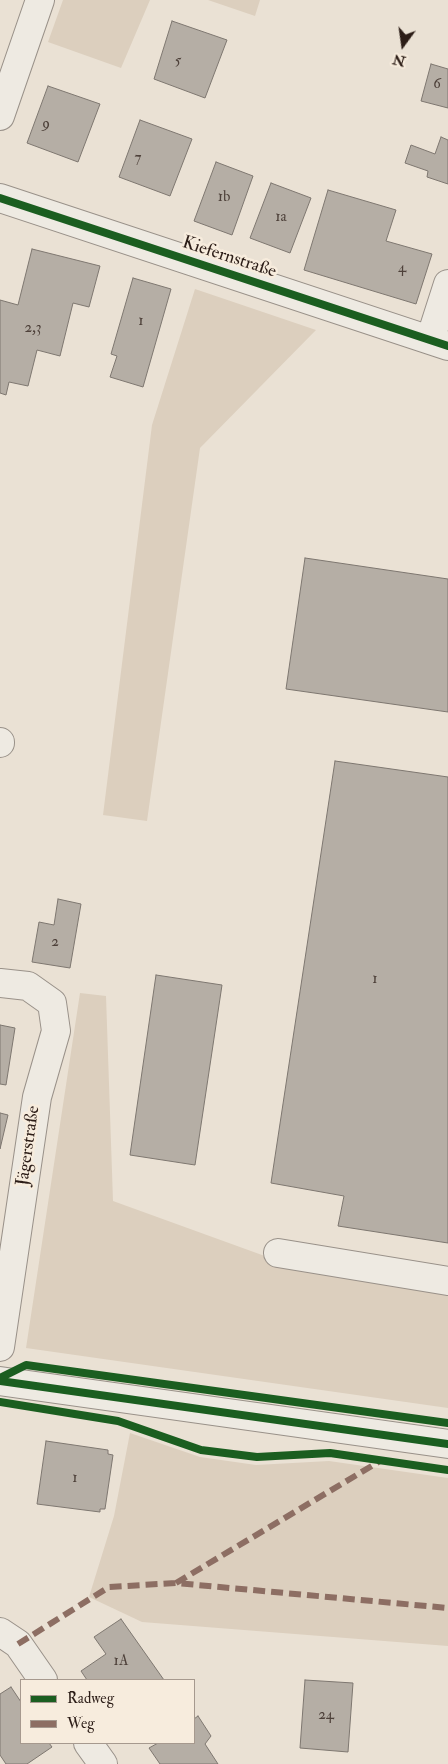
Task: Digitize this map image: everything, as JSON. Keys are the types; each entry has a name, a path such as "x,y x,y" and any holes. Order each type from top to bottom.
{"street":[{"path":"0,116 40,0"},
{"name":"Kiefernstraße","path":"0,198 439,343"},
{"path":"439,343 448,284"},
{"name":"Jägerstraße","path":"0,983 28,986 52,1003 56,1031 36,1097 0,1348"},
{"path":"278,1253 448,1281"},
{"path":"0,1381 448,1444"},
{"path":"0,1632 18,1644 42,1679"},
{"path":"89,1744 103,1764"}],"shaded area":[{"path":"63,0 150,0 121,68 48,42"},
{"path":"208,0 260,0 255,16"},
{"path":"195,289 316,330 200,448 147,821 103,815 152,425"},
{"path":"80,993 106,996 113,1201 273,1259 448,1287 448,1408 26,1348"},
{"path":"130,1433 200,1457 256,1465 329,1461 448,1478 448,1646 142,1622 89,1597 114,1516"}],"building":[{"path":"172,21 227,40 205,98 154,79"},
{"path":"431,64 448,69 448,108 421,101"},
{"path":"48,86 100,104 78,162 27,143"},
{"path":"140,120 192,139 170,196 119,177"},
{"path":"441,137 448,140 448,184 427,177 428,171 405,163 411,145 435,154"},
{"path":"216,162 253,176 232,235 194,221"},
{"path":"271,183 311,198 290,253 250,238"},
{"path":"328,190 396,210 386,241 432,254 416,304 304,270"},
{"path":"32,249 100,266 89,307 73,303 60,356 37,350 28,386 9,382 6,395 0,393 0,300 18,305"},
{"path":"133,278 171,289 143,387 110,377 117,356 111,354"},
{"path":"305,558 448,579 448,712 286,689"},
{"path":"335,761 448,777 448,1243 338,1226 344,1196 271,1183"},
{"path":"58,899 81,904 70,968 32,962 39,922 54,925"},
{"path":"156,975 222,985 195,1165 130,1155"},
{"path":"0,1025 15,1028 6,1085 0,1084"},
{"path":"0,1113 8,1115 0,1149"},
{"path":"46,1441 108,1450 108,1454 113,1455 105,1509 100,1509 100,1512 37,1504"},
{"path":"121,1619 163,1679 86,1679 81,1671 106,1654 94,1637"},
{"path":"305,1680 353,1683 348,1752 300,1748"},
{"path":"11,1687 20,1700 20,1744 50,1744 52,1747 27,1764 6,1764 0,1755 0,1694"},
{"path":"198,1716 211,1736 205,1744 218,1764 160,1764 149,1748 156,1744 195,1744 195,1718"}],"marked path":[{"path":"176,1583 380,1461"},
{"path":"18,1644 109,1587 176,1583 448,1608"}],"cycle path":[{"path":"0,198 448,346"},
{"path":"0,1378 26,1365 448,1423"},
{"path":"0,1381 448,1444"},
{"path":"0,1402 118,1421 201,1450 257,1457 330,1453 448,1470"}]}
